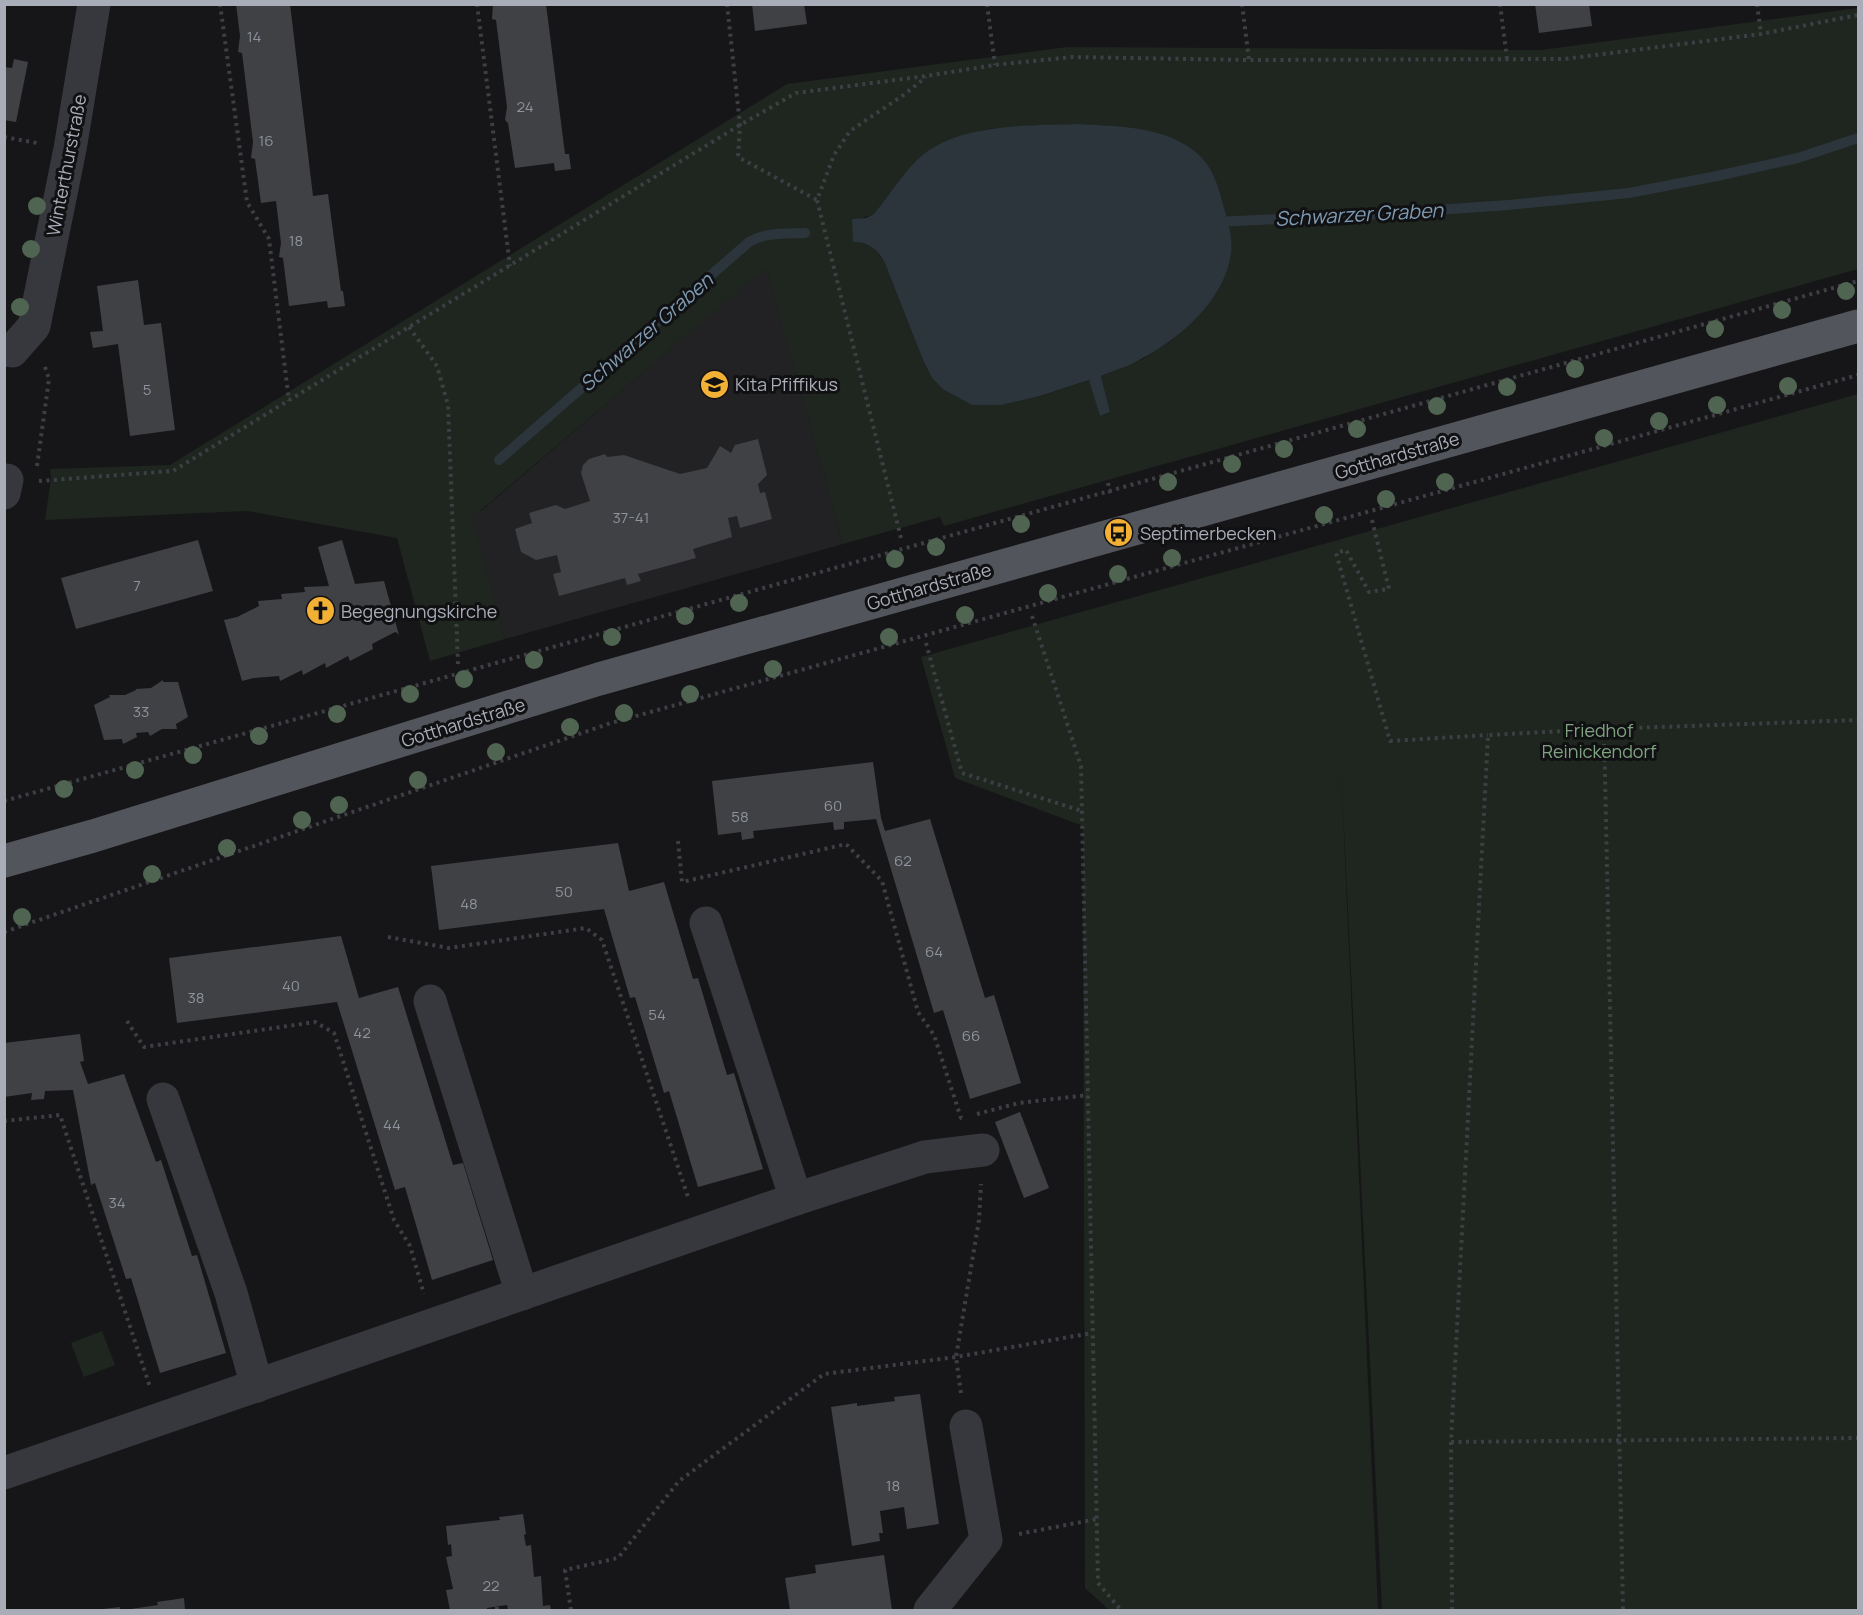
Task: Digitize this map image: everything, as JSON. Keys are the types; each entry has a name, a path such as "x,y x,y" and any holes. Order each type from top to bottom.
{"main road":[{"name":"Gotthardstraße","path":"4,861 93,836 599,679 1858,327"}],"street":[{"name":"Winterthurstraße","path":"8,350 34,326 70,149 94,4"},
{"path":"706,923 796,1199"},
{"path":"430,1001 522,1294"},
{"path":"163,1099 231,1293 257,1386"},
{"path":"4,1473 796,1199 925,1157 983,1150"},
{"path":"930,1611 986,1540 966,1426"}],"path":[{"path":"220,4 247,202 269,239 289,401"},
{"path":"477,4 510,266"},
{"path":"727,4 740,125 738,157 817,200"},
{"path":"987,4 995,64"},
{"path":"1242,4 1249,60"},
{"path":"1500,4 1507,59"},
{"path":"1757,4 1761,34"},
{"path":"34,326 49,379 16,485 172,471 796,93 926,76 995,64 1072,57 1249,60 1564,59 1761,34 1858,15"},
{"path":"901,538 817,200 834,155 850,131 905,94 926,76"},
{"path":"4,801 1858,281"},
{"path":"409,327 437,366 448,405 458,664"},
{"path":"4,932 611,723 1858,375"},
{"path":"1108,483 1111,497"},
{"path":"1372,520 1389,589 1369,592 1346,550 1336,553 1390,741 1604,729 1858,720"},
{"path":"1032,616 1081,766 1098,1583 1121,1611"},
{"path":"926,643 962,773 1082,811"},
{"path":"1604,729 1623,1611"},
{"path":"1452,1611 1451,1442 1488,735"},
{"path":"678,841 682,882 846,844 882,881 918,1012 934,1035 961,1118 1019,1103 1088,1095"},
{"path":"388,937 449,948 586,928 602,940 689,1201"},
{"path":"127,1021 144,1047 315,1022 334,1033 394,1221 410,1246 427,1304"},
{"path":"4,1121 60,1115 150,1388"},
{"path":"966,1426 956,1358 979,1220 983,1150"},
{"path":"571,1611 565,1570 618,1558 679,1481 824,1374 956,1358 1092,1333"},
{"path":"1451,1442 1858,1438"},
{"path":"986,1540 1097,1519"}],"shaded area":[{"path":"1076,124 1126,127 1160,134 1190,147 1202,158 1216,181 1231,236 1231,253 1227,270 1211,301 1186,328 1138,361 1101,376 1110,412 1100,416 1089,380 1040,396 1001,405 972,405 944,390 932,378 884,261 871,247 853,242 852,219 866,218 874,214 917,160 933,148 951,139 992,129"},
{"name":"Kita Pfiffikus","path":"766,267 843,544 505,639 469,511 481,511"}],"green space":[{"path":"1858,8 1858,269 944,526 940,517 843,544 766,268 480,511 470,511 505,639 430,661 397,538 247,511 45,520 51,479 50,469 170,465 787,84 1067,47 1541,50","holes":["1076,124 1120,127 1149,132 1189,148 1173,339 1143,359 1101,376 1110,412 1100,416 1090,380 1040,396 972,405 944,390 932,378 884,261 873,247 860,242 859,219 874,214 936,146 989,129"]},
{"name":"Friedhof Reinickendorf","path":"1858,394 1858,1610 1382,1610 1341,767 1378,1610 1109,1610 1085,1588 1083,826 955,778 921,657"},
{"path":"102,1331 115,1365 84,1377 71,1343"}],"building":[{"path":"236,4 290,4 313,196 328,194 345,306 328,308 327,301 289,306 283,258 279,257 281,243 276,201 261,203 255,159 251,158 253,142 242,53 238,52 240,36"},
{"path":"493,4 546,4 565,154 569,154 571,169 555,171 554,163 515,168 508,123 505,120 507,107 496,20 492,19"},
{"path":"752,4 804,4 807,24 755,31"},
{"path":"1535,4 1589,4 1592,26 1539,33"},
{"path":"14,59 28,62 16,122 4,120 4,67 12,68"},
{"path":"138,280 144,325 161,323 175,430 130,436 118,344 93,348 90,332 103,331 97,286"},
{"path":"758,439 767,475 758,484 760,493 765,492 772,519 740,528 737,516 728,518 732,537 693,549 696,558 638,574 641,581 627,585 625,578 559,596 553,574 561,572 557,555 536,560 521,552 515,529 532,523 529,513 556,505 565,509 590,501 581,473 583,465 589,459 605,454 607,457 624,455 680,474 707,468 720,446 731,453 735,445"},
{"path":"198,540 213,591 76,629 61,578"},
{"name":"Begegnungskirche","path":"342,540 355,584 384,581 399,635 396,632 372,644 373,649 350,661 348,656 326,668 325,663 303,675 302,670 280,681 279,676 242,681 224,620 237,617 259,606 258,601 282,599 281,594 305,592 304,587 329,586 318,547"},
{"path":"163,680 163,682 178,682 188,717 176,724 177,729 162,729 150,736 148,732 136,733 137,737 123,744 122,739 104,740 94,705 110,697 109,695 125,695 136,689 151,688"},
{"path":"873,762 885,831 930,819 985,998 994,995 1021,1083 970,1099 943,1010 934,1013 876,819 844,822 844,829 834,830 833,822 753,831 754,838 742,840 741,832 718,835 712,781"},
{"path":"618,843 629,891 664,882 693,979 698,978 727,1075 734,1073 763,1169 698,1187 669,1091 664,1093 635,997 630,998 604,909 439,930 431,866"},
{"path":"341,936 359,998 398,987 453,1165 463,1163 493,1260 432,1280 405,1187 395,1190 337,1002 177,1023 169,958"},
{"path":"80,1034 84,1061 80,1062 88,1084 124,1074 156,1162 161,1160 192,1256 197,1255 226,1353 160,1373 131,1278 126,1279 95,1183 91,1185 73,1090 45,1091 44,1099 31,1100 32,1093 4,1097 4,1043"},
{"path":"1020,1112 1049,1188 1024,1198 995,1122"},
{"path":"920,1394 939,1524 907,1529 904,1507 880,1511 883,1533 879,1533 880,1541 852,1546 831,1407 895,1401 894,1397"},
{"path":"523,1514 526,1534 524,1535 526,1546 531,1545 534,1577 541,1576 543,1606 550,1605 551,1610 508,1610 507,1605 487,1608 487,1610 450,1610 446,1590 453,1589 446,1557 452,1556 446,1526 500,1520 499,1517"},
{"path":"884,1555 892,1610 790,1610 785,1578 816,1573 815,1565"},
{"path":"184,1598 185,1610 131,1610 158,1605 157,1602"},
{"path":"120,1607 120,1610 103,1610 103,1609"}],"waterway":[{"name":"Schwarzer Graben","path":"1216,222 1508,205 1629,193 1798,158 1858,138"},
{"name":"Schwarzer Graben","path":"499,460 749,242 769,235 805,233"}],"place":[{"name":"Kita Pfiffikus","path":"714,384"},
{"name":"Septimerbecken","path":"1119,533"},
{"name":"Begegnungskirche","path":"320,611"}]}
